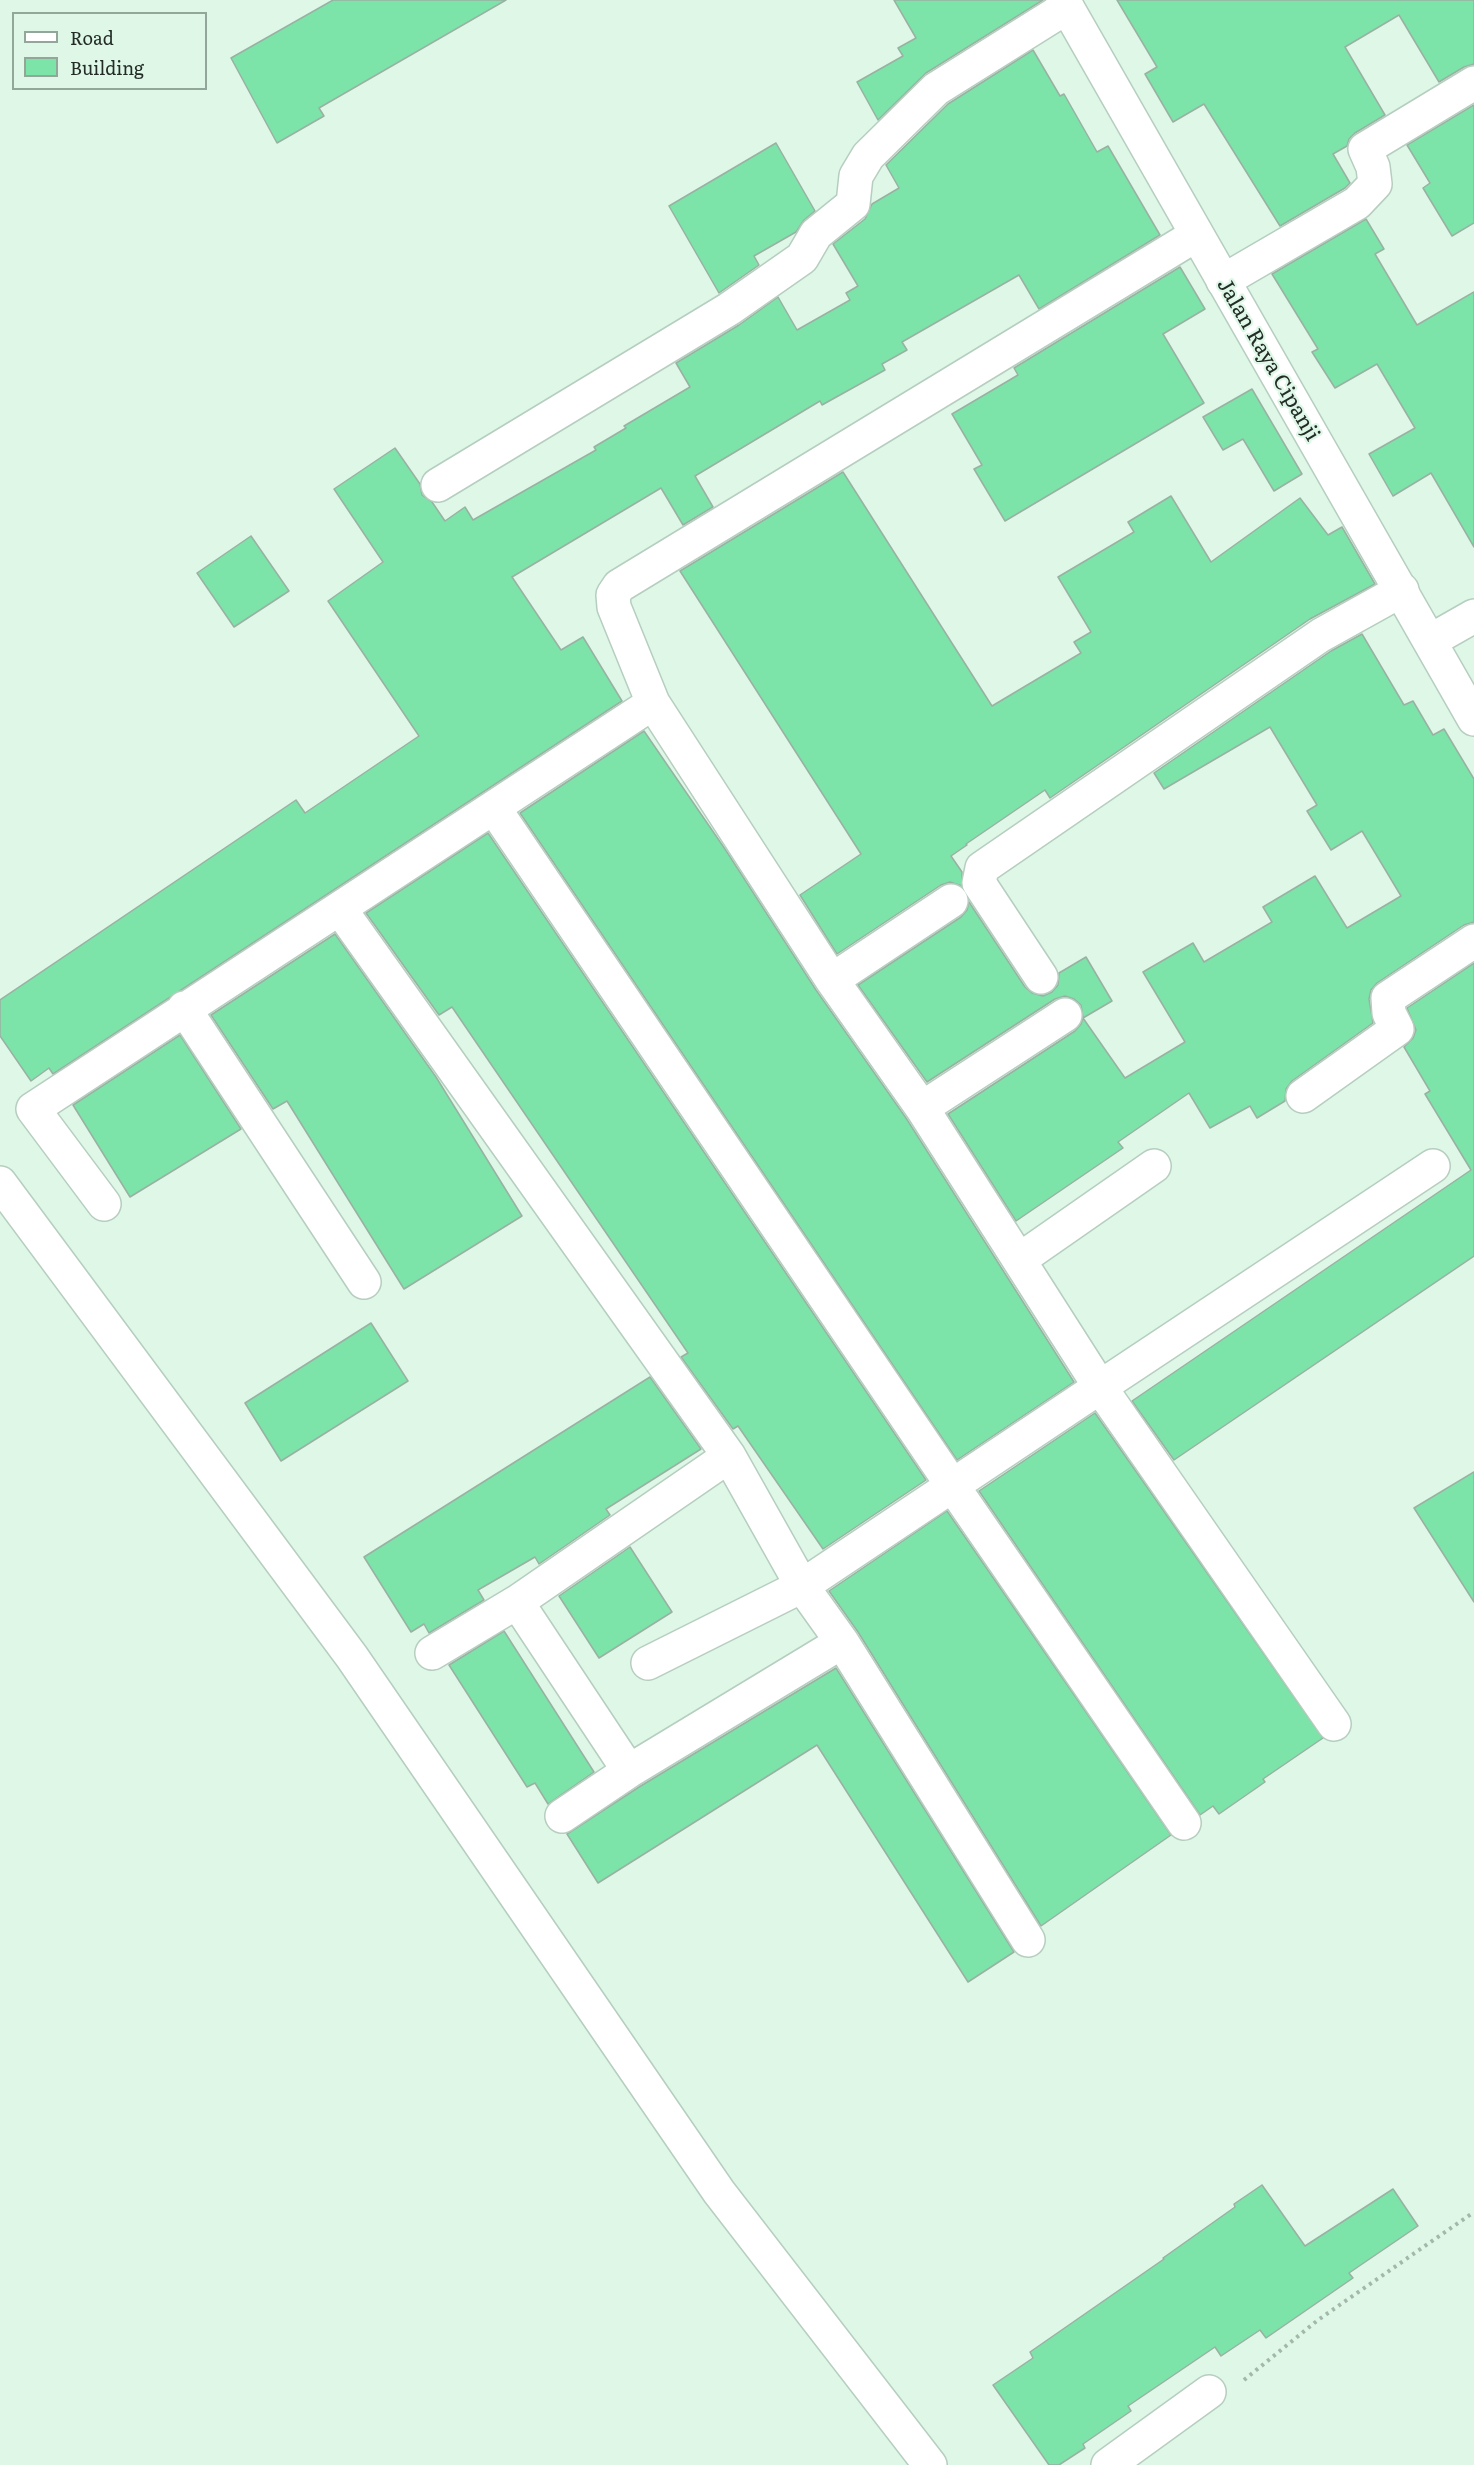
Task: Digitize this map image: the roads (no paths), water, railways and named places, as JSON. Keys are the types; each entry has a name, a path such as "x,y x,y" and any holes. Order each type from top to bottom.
{"street":[{"name":"Jalan Raya Cipanji","path":"1065,3 1474,719"},
{"path":"438,485 720,315 802,258 816,234 853,204 856,176 868,156 936,89 1065,3"},
{"path":"1223,281 1357,203 1376,184 1373,167 1365,149 1474,83"},
{"path":"1196,235 619,586 613,595 614,607 653,704 832,980 922,1108 1100,1387 1334,1724"},
{"path":"1041,977 979,883 982,868 1321,636 1402,590"},
{"path":"1430,641 1474,616"},
{"path":"104,1204 33,1109 184,1008 653,704"},
{"path":"494,808 952,1485 1184,1823"},
{"path":"832,980 951,901"},
{"path":"340,909 729,1455 802,1586 842,1642 1028,1940"},
{"path":"1304,1096 1397,1029 1389,1013 1388,998 1474,941"},
{"path":"184,1008 364,1282"},
{"path":"922,1108 1065,1016"},
{"path":"1019,1260 1154,1166"},
{"path":"648,1663 802,1586 1433,1166"},
{"path":"0,1184 352,1656 719,2192 930,2465"},
{"path":"432,1653 517,1602 729,1455"},
{"path":"517,1602 629,1771"},
{"path":"562,1816 629,1771 842,1642"},
{"path":"1108,2465 1209,2392"}]}
